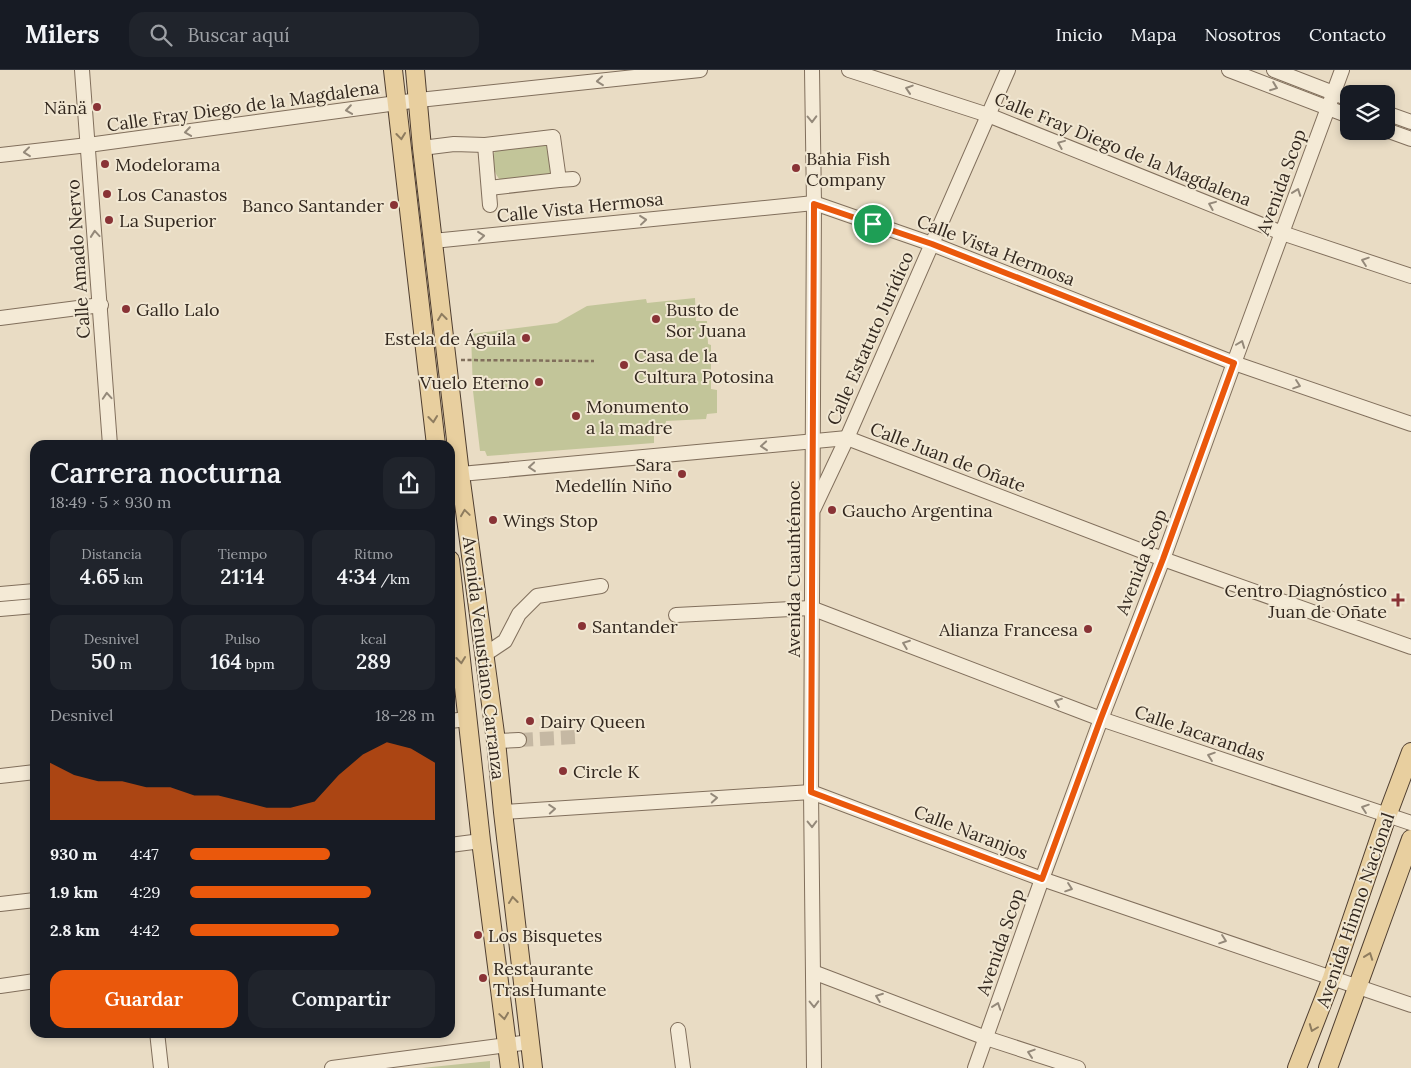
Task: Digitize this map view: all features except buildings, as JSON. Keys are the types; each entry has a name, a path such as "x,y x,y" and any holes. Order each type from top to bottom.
{"main road":[{"path":"394,70 435,440"},
{"name":"Avenida Venustiano Carranza","path":"415,70 422,148 447,359 453,440"},
{"name":"Avenida Venustiano Carranza","path":"455,474 496,742 533,1068"},
{"name":"Avenida Venustiano Carranza","path":"455,650 459,720 481,841 510,1068"},
{"name":"Avenida Himno Nacional","path":"1297,1068 1332,978 1411,752"},
{"name":"Avenida Himno Nacional","path":"1328,1068 1411,839"}],"street":[{"name":"Calle Amado Nervo","path":"82,70 110,440"},
{"name":"Calle Fray Diego de la Magdalena","path":"0,154 88,145 419,100 700,70"},
{"name":"Avenida Cuauhtémoc","path":"812,70 814,204 811,792 814,1068"},
{"name":"Calle Fray Diego de la Magdalena","path":"849,70 988,115 1282,233 1411,276"},
{"name":"Calle Estatuto Jurídico","path":"812,510 847,438 1008,70"},
{"path":"1228,70 1340,113"},
{"path":"1274,70 1340,95"},
{"name":"Avenida Scop","path":"975,1068 1101,718 1163,559 1342,70"},
{"path":"1395,116 1411,122"},
{"path":"1395,133 1411,139"},
{"path":"422,148 454,144 485,145 553,137 559,180"},
{"path":"485,145 490,205"},
{"path":"489,188 574,179"},
{"name":"Calle Vista Hermosa","path":"433,241 814,204 932,244 1234,363 1411,424"},
{"path":"0,318 101,305"},
{"name":"Calle Juan de Oñate","path":"455,474 847,438 1163,559 1411,647"},
{"path":"484,655 505,641 520,614 537,596 601,586"},
{"path":"0,594 30,591"},
{"path":"0,609 30,606"},
{"path":"676,615 811,608"},
{"name":"Calle Jacarandas","path":"811,608 1101,718 1411,824"},
{"path":"496,742 519,740"},
{"path":"0,776 30,773"},
{"name":"Calle Naranjos","path":"503,812 811,792 1042,879 1411,1005"},
{"path":"455,844 481,841"},
{"path":"0,904 30,901"},
{"path":"813,972 986,1038 1078,1068"},
{"path":"0,986 30,982"},
{"path":"678,1030 683,1068"},
{"path":"158,1038 161,1068"},
{"path":"332,1068 530,1042"}],"path":[{"path":"447,359 472,361 594,361"}],"green space":[{"path":"547,144 551,151 552,160 552,169 549,176 500,180 495,171 494,164 494,153 497,149"},
{"path":"695,298 696,321 707,321 708,344 711,345 711,389 717,390 717,413 707,414 706,419 666,421 665,426 659,426 659,435 654,435 654,443 487,456 485,451 480,451 473,391 471,334 557,323 587,306 646,299 647,303"},
{"path":"490,1061 490,1068 422,1068"}],"tunnel":[{"path":"519,740 577,737"}],"place":[{"name":"Nänä","path":"97,107"},
{"name":"Modelorama","path":"105,164"},
{"name":"Bahia Fish Company","path":"796,168"},
{"name":"Los Canastos","path":"107,194"},
{"name":"Banco Santander","path":"394,205"},
{"name":"La Superior","path":"109,220"},
{"name":"Gallo Lalo","path":"126,309"},
{"name":"Busto de Sor Juana","path":"656,319"},
{"name":"Estela de Águila","path":"526,338"},
{"name":"Casa de la Cultura Potosina","path":"624,365"},
{"name":"Vuelo Eterno","path":"539,382"},
{"name":"Monumento a la madre","path":"576,416"},
{"name":"Sara Medellín Niño","path":"682,474"},
{"name":"Gaucho Argentina","path":"832,510"},
{"name":"Wings Stop","path":"493,520"},
{"name":"Centro Diagnóstico Juan de Oñate","path":"1398,600"},
{"name":"Santander","path":"582,626"},
{"name":"Alianza Francesa","path":"1088,629"},
{"name":"Dairy Queen","path":"530,721"},
{"name":"Circle K","path":"563,771"},
{"name":"Los Bisquetes","path":"478,935"},
{"name":"Restaurante TrasHumante","path":"483,978"}],"route":[{"path":"814,204 873,224 932,244 1234,363 1163,559 1101,718 1042,879 811,792 814,204"}]}
